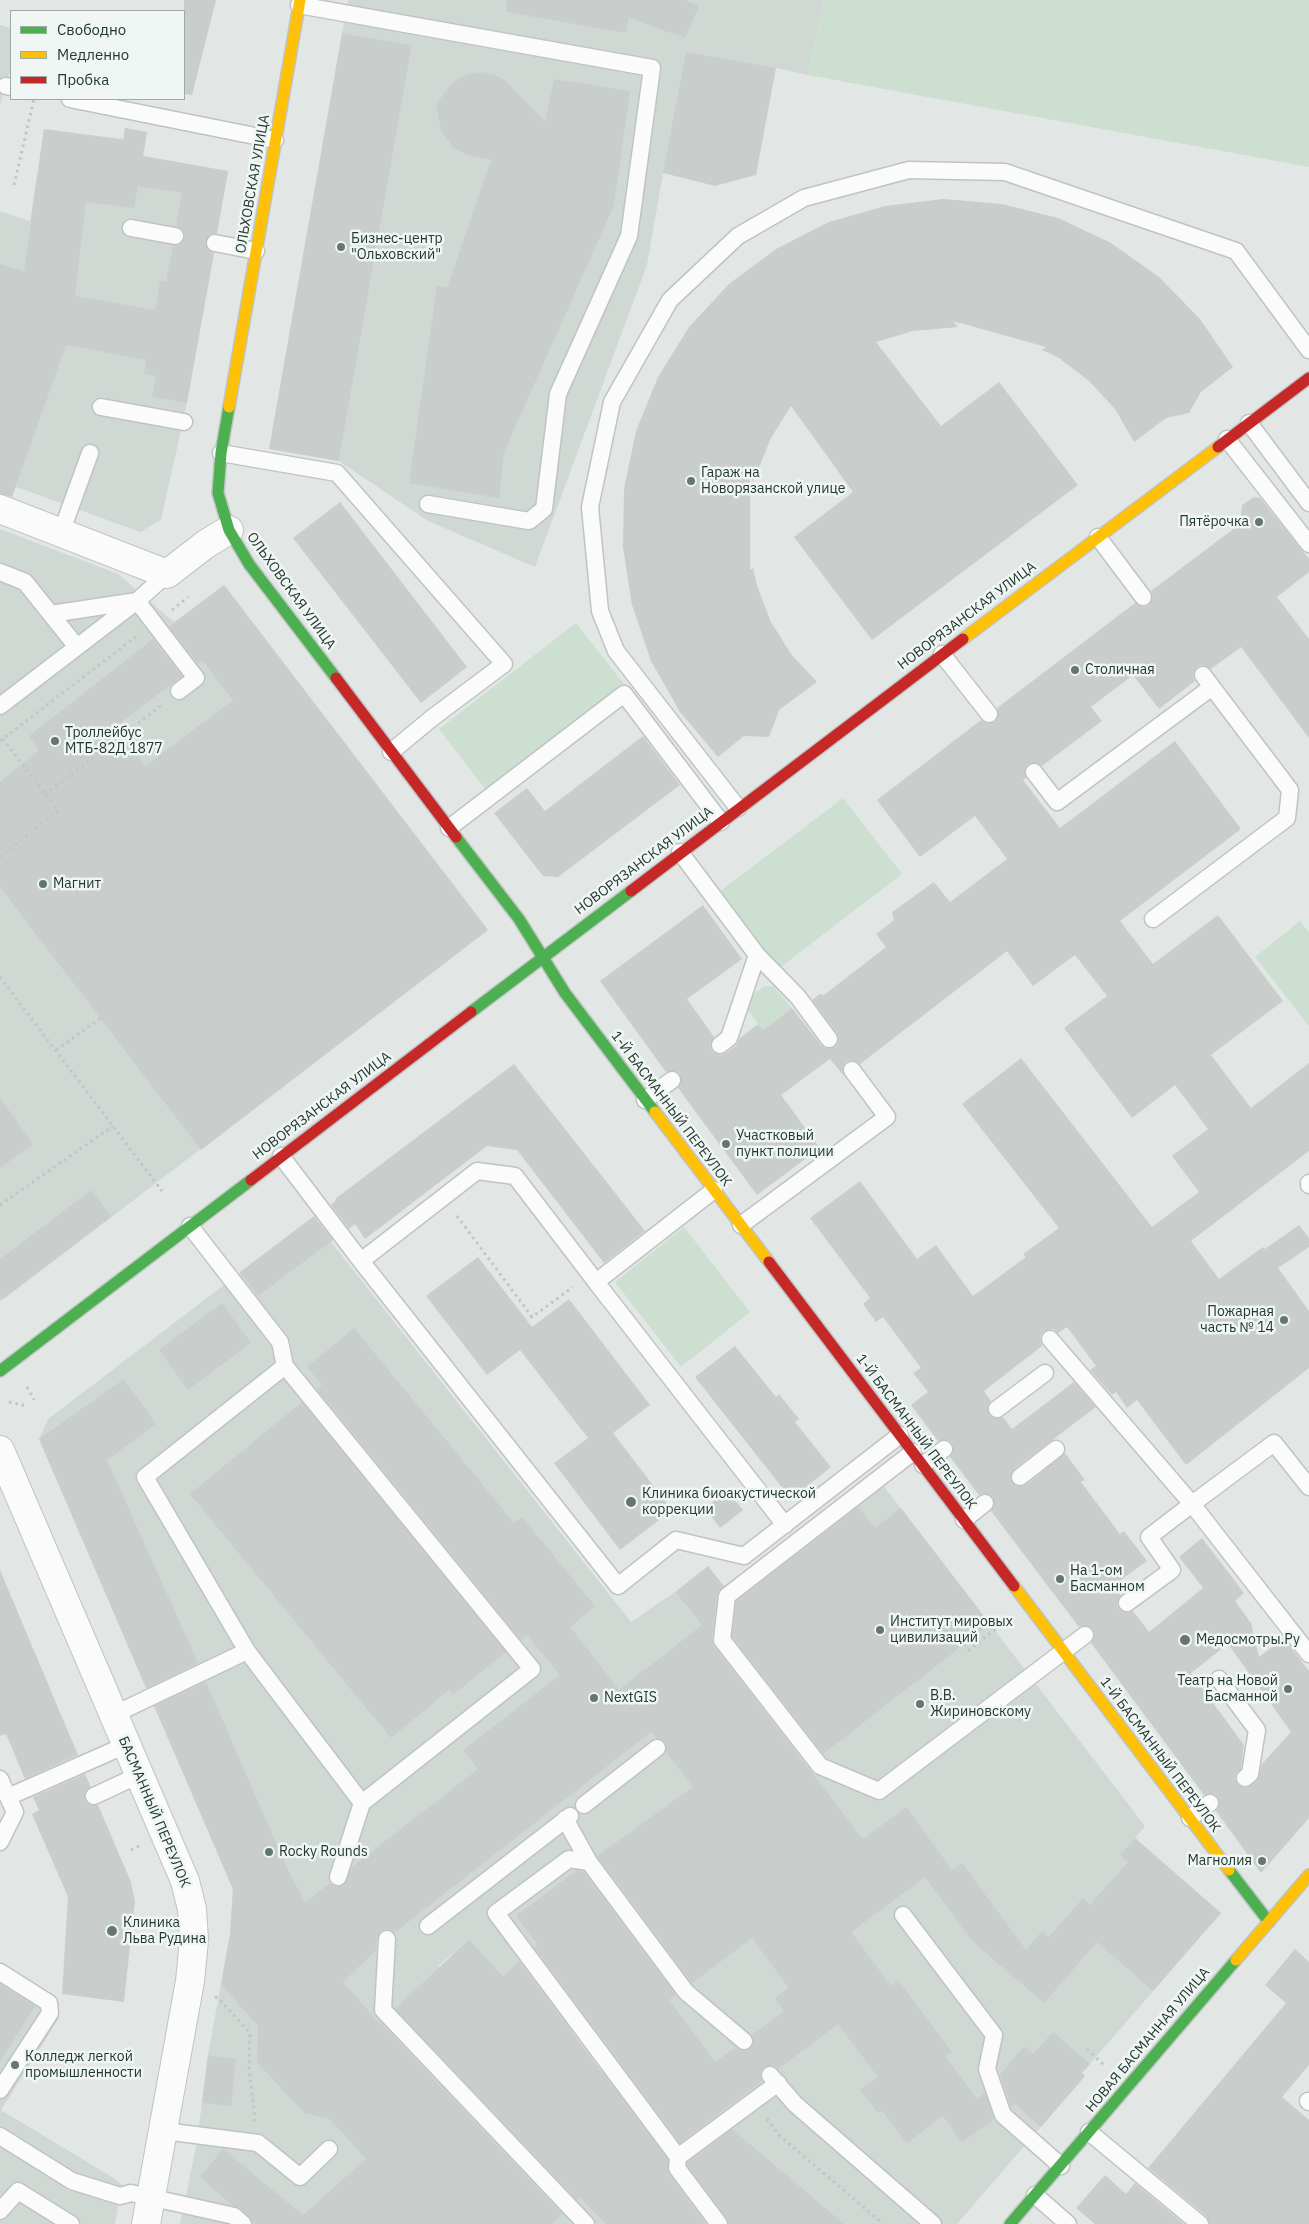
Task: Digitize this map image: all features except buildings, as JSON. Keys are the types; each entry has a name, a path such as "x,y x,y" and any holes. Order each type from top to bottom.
{"street":[{"name":"ОЛЬХОВСКАЯ УЛИЦА","path":"300,3 221,453 218,493 229,530 249,564 519,919 543,957"},
{"name":"НОВОРЯЗАНСКАЯ УЛИЦА","path":"0,1371 738,808 1309,378"},
{"path":"0,509 167,574 206,544 229,530"},
{"name":"1-Й БАСМАННЫЙ ПЕРЕУЛОК","path":"543,957 565,993 1269,1922"},
{"name":"БАСМАННЫЙ ПЕРЕУЛОК","path":"0,1450 184,1881 192,1909 194,1940 190,1981 146,2224"},
{"name":"НОВАЯ БАСМАННАЯ УЛИЦА","path":"1010,2224 1309,1875"}],"lane":[{"path":"300,3 652,68 628,236 558,394 544,509 529,521 428,504"},
{"path":"75,100 275,140"},
{"path":"738,808 616,651 600,611 590,507 612,402 670,300 738,236 804,198 909,170 1005,172 1236,251 1309,350"},
{"path":"132,228 175,236"},
{"path":"215,244 256,251"},
{"path":"101,407 184,422"},
{"path":"1249,423 1309,503"},
{"path":"1227,439 1309,544"},
{"path":"61,532 90,453"},
{"path":"221,453 337,473 504,664 432,718 391,752"},
{"path":"1098,537 1143,597"},
{"path":"0,572 26,582 77,647"},
{"path":"0,706 137,601 167,574"},
{"path":"51,614 137,601"},
{"path":"137,601 196,678 179,692"},
{"path":"942,654 989,714"},
{"path":"1034,772 1057,802 1208,681 1290,790 1287,818 1153,919"},
{"path":"450,828 624,694 721,822"},
{"path":"680,852 757,954 798,997 829,1039"},
{"path":"720,1045 729,1038 757,954"},
{"path":"741,1225 887,1117 852,1070"},
{"path":"646,1100 672,1080"},
{"path":"281,1156 618,1586 676,1540 744,1556 900,1435"},
{"path":"361,1260 477,1171 515,1176 785,1525"},
{"path":"593,1278 714,1190"},
{"path":"190,1226 280,1342 285,1366 532,1669 362,1803 338,1877"},
{"path":"1050,1339 1192,1504 1309,1654"},
{"path":"285,1366 145,1477 247,1651 362,1803"},
{"path":"997,1409 1045,1373"},
{"path":"1127,1603 1172,1570 1149,1537 1274,1443 1309,1487"},
{"path":"944,1449 918,1459 727,1596 722,1640 820,1766 879,1791 1085,1635"},
{"path":"1020,1477 1056,1449"},
{"path":"964,1520 985,1503"},
{"path":"113,1715 247,1651"},
{"path":"1219,1679 1257,1730 1250,1774 1245,1778"},
{"path":"8,1797 126,1745"},
{"path":"584,1805 657,1748"},
{"path":"94,1796 139,1775"},
{"path":"0,1779 15,1812 0,1842"},
{"path":"1190,1818 1210,1803"},
{"path":"428,1926 568,1818 589,1862 686,1992 744,2041"},
{"path":"589,1862 569,1858 496,1913 678,2157 677,2168 719,2224"},
{"path":"902,1915 994,2035 987,2069 1003,2115 1061,2166"},
{"path":"387,1939 383,2010 586,2224"},
{"path":"0,1972 49,2003 50,2013 0,2090"},
{"path":"678,2157 754,2101 774,2079 795,2104 933,2224"},
{"path":"164,2131 258,2143 300,2177 330,2149"},
{"path":"1089,2132 1200,2224"},
{"path":"0,2136 72,2180 120,2196 131,2193 234,2216 243,2224"},
{"path":"0,2211 18,2191 71,2224"},
{"path":"1035,2195 1068,2224"}],"path":[{"path":"14,185 34,100"},
{"path":"0,858 58,811 1,740 193,593"},
{"path":"45,794 179,692"},
{"path":"0,977 162,1191"},
{"path":"56,1050 101,1018"},
{"path":"0,1205 113,1126"},
{"path":"443,1198 532,1317 593,1278"},
{"path":"26,1384 34,1400"},
{"path":"10,1402 27,1406"},
{"path":"964,1644 969,1650 1005,1622"},
{"path":"218,1998 250,2033 249,2069 258,2143"},
{"path":"1087,2049 1106,2066"},
{"path":"754,2101 779,2135 883,2224"}],"shaded area":[{"path":"348,0 824,0 808,75 776,68 663,173 647,265 535,567 428,521 339,461 412,45 342,33"},
{"path":"0,25 10,28 10,72 0,105"},
{"path":"125,128 147,132 143,156 228,171 187,403 161,520 140,532 0,481 0,211 30,221 44,129 123,139"},
{"path":"0,529 118,574 174,622 224,585 488,930 4,1299 0,1293"},
{"path":"312,1218 631,1622 675,1592 692,1613 873,1472 1145,1826 1135,1838 1221,1913 1082,2073 1085,2076 957,2224 705,2224 593,2081 606,2068 513,1967 503,1976 469,1939 438,1966 672,2224 180,2224 197,2142 208,2055 230,1934 233,1889 39,1439 48,1419"},
{"name":"Колледж легкой промышленности","path":"0,1965 59,2002 58,2020 1,2110 112,2177 122,2185 115,2224 0,2224"}],"green space":[{"path":"824,0 1309,0 1309,167 808,75"},
{"path":"576,623 624,684 486,790 439,729"},
{"path":"843,798 902,874 778,969 719,892"},
{"path":"1300,921 1309,932 1309,1026 1255,957"},
{"path":"765,986 773,986 792,1008 763,1030 747,1009 747,999"},
{"path":"684,1227 750,1312 681,1367 615,1282"}],"traffic: fast":[{"path":"229,407 221,453 218,493 229,530 249,564 336,678"},
{"path":"456,837 519,919 565,993 655,1112"},
{"path":"471,1012 631,891"},
{"path":"0,1371 251,1180"},
{"path":"1229,1870 1269,1922"},
{"path":"1010,2224 1236,1960"}],"traffic: slow":[{"path":"229,407 300,0"},
{"path":"963,639 1218,447"},
{"path":"655,1112 769,1262"},
{"path":"1014,1586 1229,1870"},
{"path":"1236,1960 1309,1875"}],"traffic: jam":[{"path":"1218,447 1309,378"},
{"path":"631,891 963,639"},
{"path":"336,678 456,837"},
{"path":"251,1180 471,1012"},
{"path":"769,1262 1014,1586"}],"place":[{"name":"Бизнес-центр \"Ольховский\"","path":"341,247"},
{"name":"Гараж на Новорязанской улице","path":"691,481"},
{"name":"Пятёрочка","path":"1259,522"},
{"name":"Столичная","path":"1075,670"},
{"name":"Троллейбус МТБ-82Д 1877","path":"55,741"},
{"name":"Магнит","path":"43,884"},
{"name":"Участковый пункт полиции","path":"726,1144"},
{"name":"Пожарная часть № 14","path":"1284,1320"},
{"name":"Клиника биоакустической коррекции","path":"631,1502"},
{"name":"На 1-ом Басманном","path":"1060,1579"},
{"name":"Институт мировых цивилизаций","path":"880,1630"},
{"name":"Медосмотры.Ру","path":"1185,1640"},
{"name":"Театр на Новой Басманной","path":"1288,1689"},
{"name":"NextGIS","path":"594,1698"},
{"name":"В.В. Жириновскому","path":"920,1704"},
{"name":"Rocky Rounds","path":"269,1852"},
{"name":"Магнолия","path":"1262,1861"},
{"name":"Клиника Льва Рудина","path":"112,1931"},
{"name":"Колледж легкой промышленности","path":"15,2065"}]}
